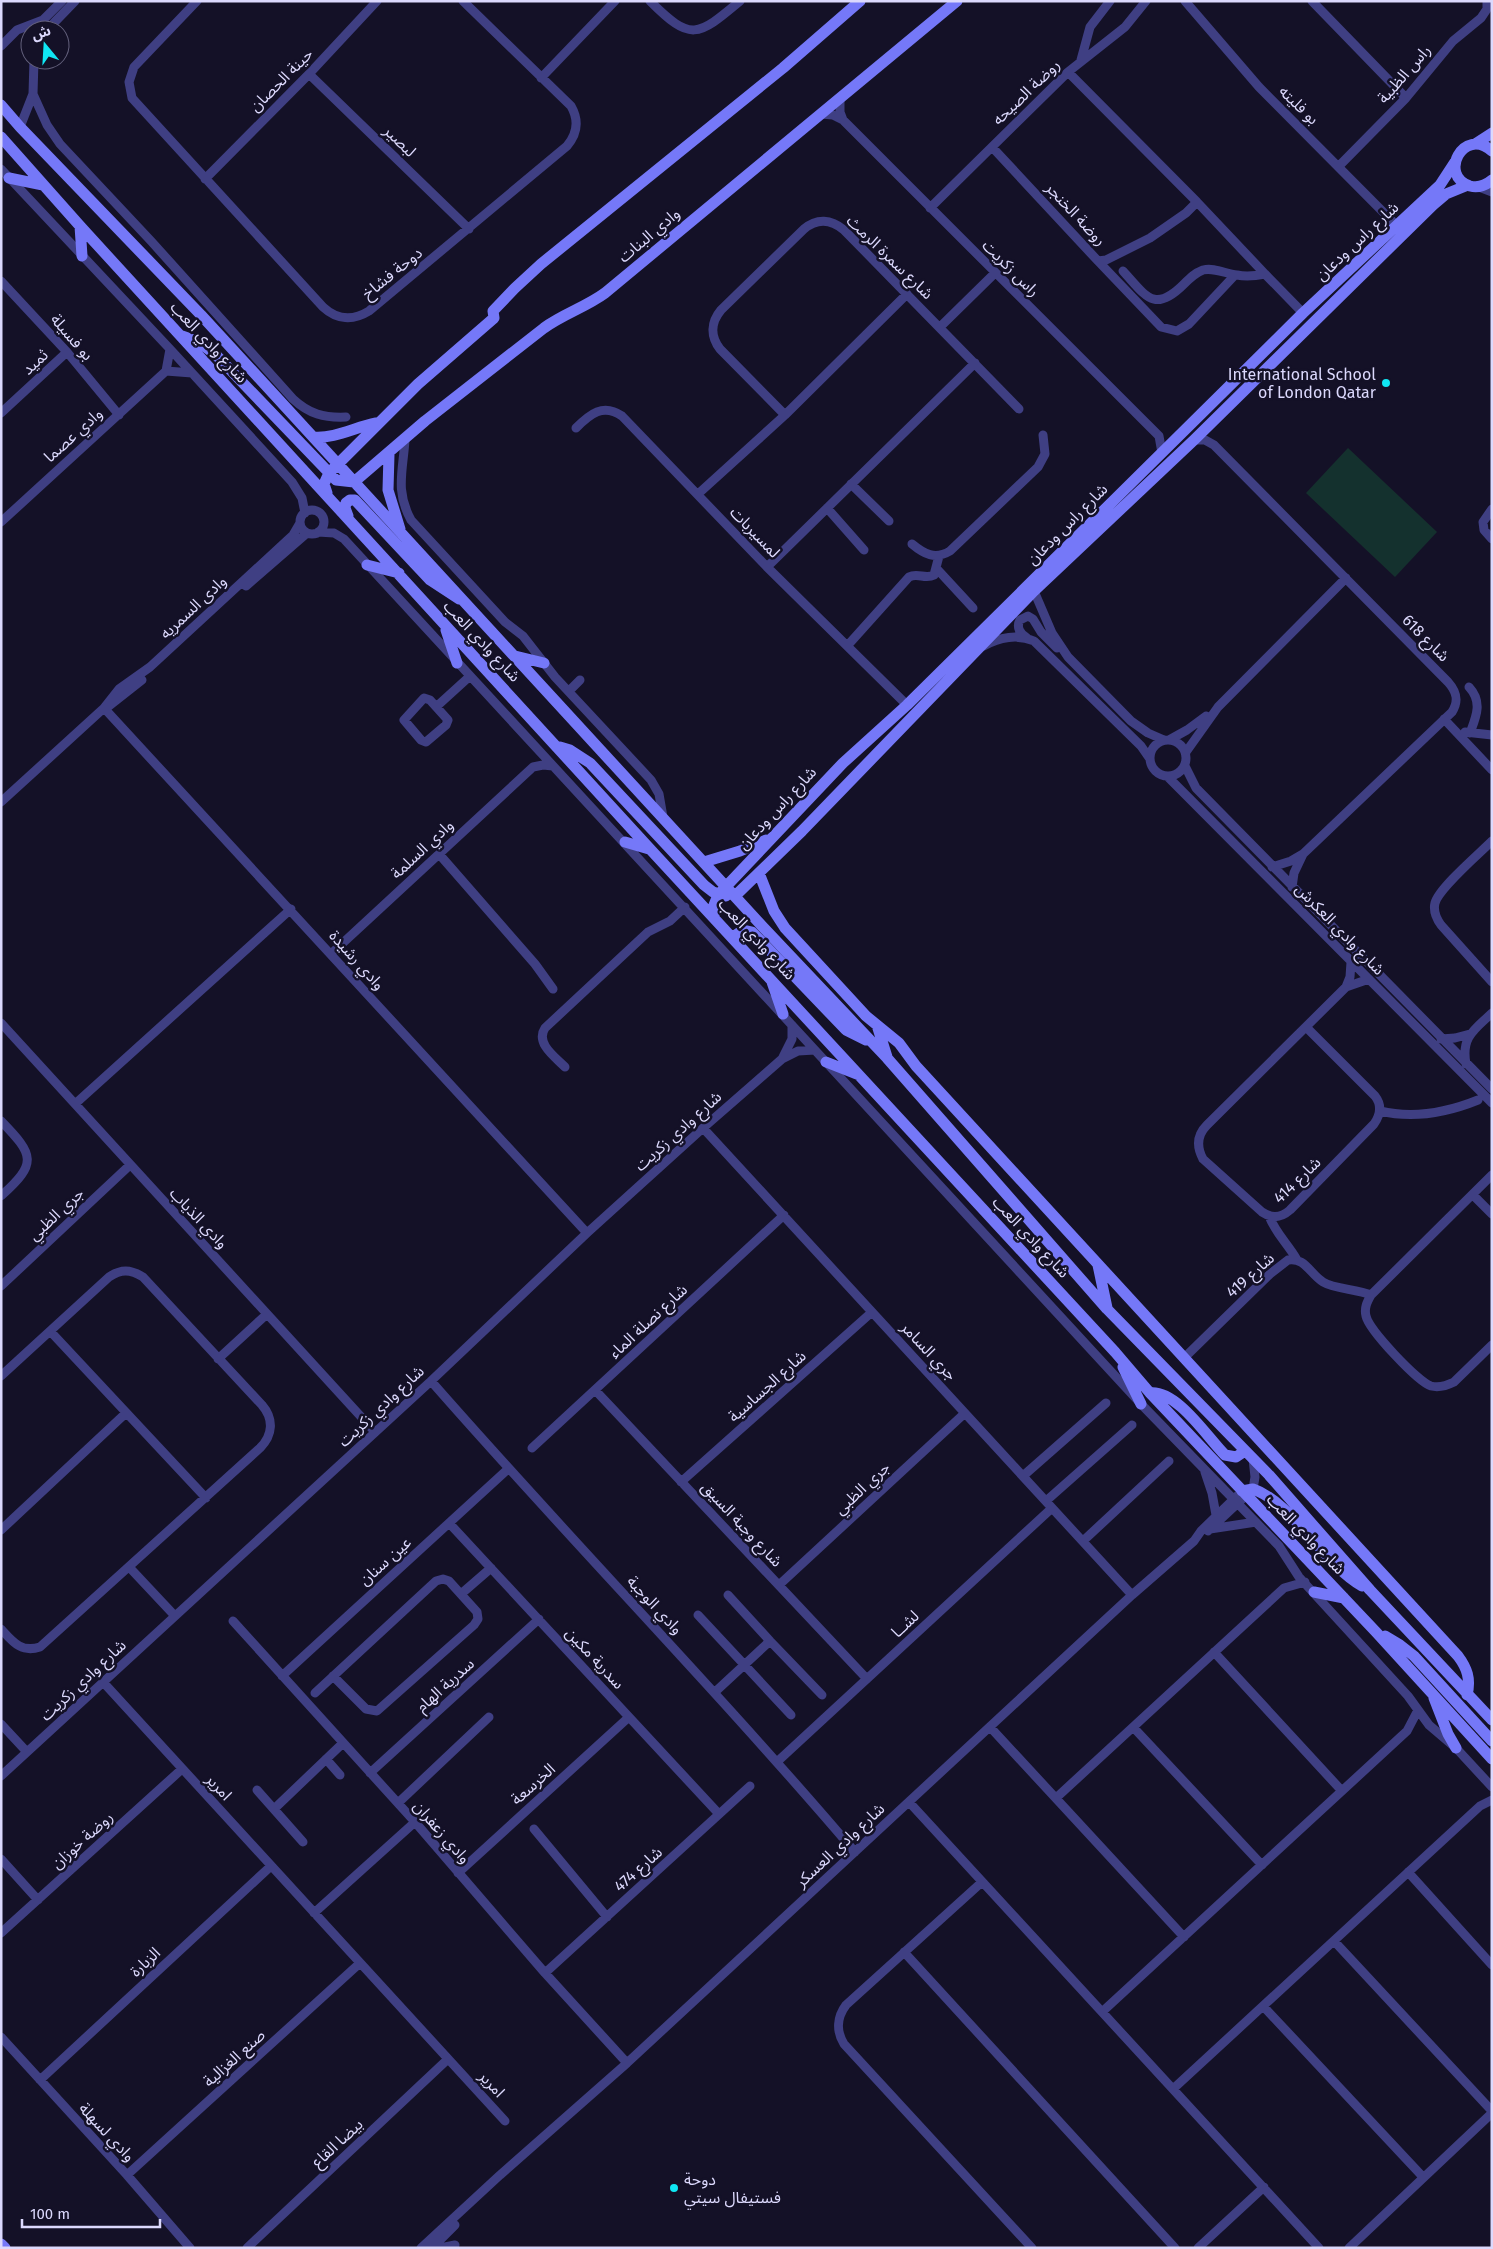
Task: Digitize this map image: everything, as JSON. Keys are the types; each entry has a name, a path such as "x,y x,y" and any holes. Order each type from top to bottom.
{"street":[{"path":"1,46 17,30 43,20 62,1"},
{"path":"57,20 75,1"},
{"name":"دوحة فشاخ","path":"197,1 134,68 129,82 129,90 136,104 323,307 339,317 358,317 369,311 567,146 575,134 576,120 571,106 463,1"},
{"name":"حينة الحصان","path":"205,179 310,74 377,1"},
{"path":"541,78 615,1"},
{"path":"650,1 672,23 682,28 694,30 711,25 740,1"},
{"path":"329,496 324,484 329,473 376,423 494,318 493,311 515,288 541,264 782,68 860,1"},
{"name":"وادي البنات","path":"354,482 389,454 425,421 544,328 561,316 584,306 605,293 956,1"},
{"path":"1081,60 1090,27 1110,1"},
{"name":"روضة الصيحه","path":"930,208 1068,72 1081,60 1126,27 1146,1"},
{"name":"بو فليته","path":"1185,1 1259,87 1397,226"},
{"path":"1312,1 1406,98"},
{"name":"راس الظبية","path":"1339,166 1406,98 1448,46 1481,18 1487,9 1487,1"},
{"path":"20,128 33,94 34,70"},
{"path":"1068,72 1197,202 1303,313"},
{"name":"لبصير","path":"310,74 469,229"},
{"path":"33,94 51,132 60,144 151,241 293,399 315,414 325,417 346,418"},
{"path":"840,98 840,112 843,120"},
{"name":"شارع وادي العب","path":"1,104 20,128 202,315 312,437 466,601 704,862 722,890"},
{"path":"821,114 843,120"},
{"name":"راس زكريت","path":"843,120 1159,436"},
{"path":"1475,144 1492,133"},
{"name":"شارع وادي العب","path":"1,137 80,226 650,849 862,1076 1115,1352 1243,1496 1344,1598 1492,1759"},
{"path":"1475,144 1485,146 1492,151"},
{"name":"شارع راس ودعان","path":"722,890 843,763 907,705 1303,313 1440,185 1464,148 1475,144"},
{"name":"روضة الخنجر","path":"992,147 1098,261 1106,260 1150,238 1186,213 1197,202"},
{"path":"1455,162 1458,176 1474,186 1492,192"},
{"path":"5,173 43,185"},
{"path":"5,173 296,487 302,498 305,513 300,523 307,533 329,532 340,536 469,677 685,907 1141,1404 1201,1466 1243,1496 1275,1501 1344,1574 1370,1590"},
{"name":"شارع راس ودعان","path":"735,896 802,831 1034,591 1210,425 1439,199 1453,190 1492,180"},
{"name":"شارع سمرة الرمث","path":"785,415 717,345 713,324 721,310 804,229 817,222 824,221 838,225 908,294 1019,409"},
{"path":"80,226 82,256"},
{"path":"1098,261 1161,327 1177,331 1189,324 1235,275"},
{"path":"1123,271 1146,296 1158,300 1169,297 1190,277 1203,270 1210,269 1235,275 1250,276 1265,274"},
{"path":"940,327 995,273"},
{"name":"بو فسيلة","path":"1,281 67,352 119,415"},
{"path":"698,494 785,415 908,294"},
{"path":"180,335 198,342 217,356 329,473 340,482 354,482"},
{"path":"170,349 166,371 192,373"},
{"name":"ثميد","path":"1,413 67,352"},
{"path":"767,567 974,363"},
{"name":"وادي عصما","path":"1,522 166,371"},
{"name":"لمسيربات","path":"576,428 593,412 608,410 622,416 767,567 907,705"},
{"path":"312,437 335,435 376,423"},
{"path":"1210,425 1209,434 1214,445"},
{"path":"912,544 925,554 940,556 950,551 1038,467 1045,454 1044,435"},
{"path":"1162,453 1159,436 1178,438"},
{"path":"405,440 401,495 404,508 411,520 505,622 523,636 544,663 654,785 659,794 663,817"},
{"path":"1194,440 1205,440 1214,445"},
{"name":"شارع 618","path":"1214,445 1452,686 1456,704 1452,712 1303,854 1291,861 1272,867"},
{"path":"389,454 388,490 402,533"},
{"path":"852,484 889,521"},
{"path":"349,518 345,508 346,503 350,500 355,500 430,580 450,594 466,601"},
{"path":"827,508 864,550"},
{"path":"1492,509 1483,522 1484,530 1492,539"},
{"path":"305,513 312,511 320,514 323,521 318,532"},
{"name":"وادى السمريه","path":"1,802 104,708 119,689 150,668 293,535 300,523"},
{"name":"وادى السمريه","path":"104,708 114,703 160,666 293,543 307,533"},
{"path":"848,645 909,577 916,574 931,576 937,569 940,556"},
{"path":"367,565 399,573"},
{"path":"937,569 973,608"},
{"path":"1150,759 1156,745 1188,730 1218,706 1346,578"},
{"path":"1034,591 1052,633 1068,658"},
{"path":"1186,752 1180,744 1148,733 1131,721 1044,635 1034,618 1028,616 1020,620 1018,626 1020,631 1042,648 1141,746 1158,772 1167,776 1178,774 1184,766 1186,752 1218,706"},
{"path":"444,624 457,663"},
{"path":"977,650 1000,639 1027,638"},
{"path":"515,656 544,663"},
{"path":"436,707 469,677"},
{"path":"569,691 580,680"},
{"path":"1469,687 1475,695 1478,704 1477,716 1470,733"},
{"path":"424,698 428,699 436,707 447,718 447,723 428,741 423,741 405,723 404,718 424,698"},
{"name":"وادي رشيدة","path":"104,708 332,953 587,1233"},
{"path":"1444,719 1492,770"},
{"path":"1455,731 1492,735"},
{"path":"535,747 533,767 543,764 553,766"},
{"path":"558,747 570,750 590,763 704,885 735,896"},
{"name":"شارع وادي العكرش","path":"1184,766 1196,788 1492,1089"},
{"name":"وادي السلمة","path":"332,953 533,767"},
{"name":"شارع وادي العكرش","path":"1167,776 1492,1103"},
{"path":"704,862 740,851 772,837"},
{"path":"624,842 650,849"},
{"path":"1492,842 1442,891 1435,901 1434,908 1437,920 1492,982"},
{"path":"439,854 536,964 553,989"},
{"name":"شارع 618","path":"1292,887 1294,873 1303,854"},
{"name":"شارع وادي العب","path":"759,873 774,911 792,935 866,1016 899,1043 916,1066 1458,1656 1467,1670 1469,1678 1467,1695"},
{"path":"714,916 714,905 722,890"},
{"name":"شارع وادي العب","path":"735,896 887,1058 1107,1310 1249,1455 1370,1590 1492,1720"},
{"path":"565,1067 542,1041 542,1034 545,1028 648,932 670,921 685,907"},
{"path":"74,1104 291,909"},
{"path":"762,926 792,935"},
{"path":"733,937 743,930 752,932 846,1030 870,1041"},
{"path":"1346,987 1350,978 1351,962"},
{"path":"771,978 783,1014"},
{"name":"شارع 414","path":"1369,979 1346,987 1206,1125 1198,1137 1199,1152 1203,1159 1262,1212 1270,1216 1282,1216 1374,1124 1380,1111"},
{"path":"1466,1064 1464,1051 1470,1034 1492,1013"},
{"name":"وادي الذياب","path":"1,1023 376,1432"},
{"name":"شارع وادي زكريت","path":"782,1059 789,1046 792,1025"},
{"path":"877,1025 887,1058"},
{"path":"1306,1027 1375,1096 1380,1105 1380,1111 1399,1115 1430,1114 1478,1100"},
{"path":"1441,1039 1470,1034"},
{"name":"شارع وادي زكريت","path":"1,1776 376,1432 587,1233 704,1128 782,1059 798,1052 815,1050"},
{"path":"826,1062 862,1076"},
{"path":"1,1121 23,1144 27,1158 27,1166 20,1179 1,1196"},
{"name":"جري السامر","path":"704,1128 1132,1595"},
{"name":"جري الظبي","path":"3,1282 130,1165"},
{"path":"1492,1175 1371,1295 1366,1309 1369,1325 1426,1383 1440,1387 1454,1382 1492,1345"},
{"path":"1472,1195 1492,1214"},
{"name":"شارع نصلة الماء","path":"532,1448 784,1215"},
{"path":"1270,1216 1277,1234 1297,1260"},
{"name":"شارع 419","path":"1184,1358 1284,1262 1297,1260 1326,1284 1353,1288 1371,1295"},
{"path":"1098,1265 1107,1310"},
{"path":"1,1376 109,1277 117,1272 126,1270 135,1272 142,1277 267,1411 271,1427 266,1442 130,1568 40,1648 25,1649 18,1646 1,1629"},
{"name":"شارع الجساسية","path":"681,1482 872,1312"},
{"path":"218,1359 267,1314"},
{"path":"50,1331 206,1498"},
{"path":"1115,1352 1141,1404"},
{"name":"وادي الوجبة","path":"431,1381 508,1469 778,1761 855,1852"},
{"name":"شارع وجبة السيق","path":"595,1390 867,1678"},
{"path":"1150,1393 1158,1392 1173,1399 1225,1455 1236,1457 1249,1455 1255,1477 1243,1496"},
{"path":"1023,1476 1106,1403"},
{"path":"1,1530 126,1413"},
{"name":"جري الظبي","path":"779,1585 965,1413"},
{"path":"1046,1501 1132,1424"},
{"path":"1083,1541 1169,1461"},
{"path":"1201,1466 1212,1493 1216,1515"},
{"name":"عين سنان","path":"282,1676 508,1469"},
{"path":"1173,2089 1480,1806 1486,1797 1489,1784 1456,1748 1429,1725 1418,1710 1292,1568 1284,1552 1256,1522 1243,1496"},
{"name":"شارع وادي العسكر","path":"1194,1541 1216,1515 1243,1496"},
{"name":"شارع وادي العسكر","path":"421,2248 627,2063 1132,1595 1194,1541 1210,1530 1243,1496"},
{"name":"لشــا","path":"778,1761 1052,1508"},
{"path":"1210,1530 1256,1522"},
{"name":"سدرية مكين","path":"449,1523 719,1814"},
{"path":"130,1568 175,1616"},
{"path":"461,1594 491,1568"},
{"path":"1056,1798 1284,1588 1292,1568"},
{"path":"315,1693 333,1676 436,1581 446,1580 477,1612 476,1622 380,1709 373,1711 366,1709 333,1676"},
{"path":"1284,1588 1306,1582"},
{"path":"1314,1592 1344,1598"},
{"path":"728,1595 822,1695"},
{"path":"698,1615 791,1716"},
{"name":"سدرية الهام","path":"370,1773 539,1619"},
{"name":"وادي زعفران","path":"233,1621 415,1822 545,1973 627,2063"},
{"path":"1376,1632 1400,1645 1414,1656 1492,1742"},
{"path":"715,1692 770,1641"},
{"path":"1214,1652 1342,1791"},
{"name":"امرير","path":"102,1682 505,2121"},
{"path":"1432,1692 1448,1734 1456,1748"},
{"path":"1102,2012 1407,1731 1418,1710"},
{"path":"398,1803 489,1717"},
{"name":"الخرسعة","path":"458,1873 629,1717"},
{"path":"1,1724 27,1752"},
{"path":"1407,1731 1429,1725"},
{"path":"990,1727 1184,1937"},
{"path":"1133,1727 1262,1865"},
{"path":"274,1809 343,1743"},
{"path":"326,1759 340,1775"},
{"name":"روضة خوزان","path":"1,1933 182,1769"},
{"name":"شارع 474","path":"545,1973 750,1786"},
{"path":"257,1790 303,1842"},
{"path":"1480,1806 1492,1800"},
{"path":"909,1802 1319,2248"},
{"path":"314,1913 415,1822"},
{"path":"534,1829 606,1917"},
{"path":"1,1859 38,1900"},
{"name":"الزبارة","path":"40,2080 271,1866"},
{"path":"1408,1872 1492,1964"},
{"path":"982,1882 843,2009 839,2019 840,2035 848,2048 1032,2248"},
{"path":"1334,1941 1492,2112 1348,2248"},
{"path":"904,1952 1175,2248"},
{"name":"صنع الغزالية","path":"127,2175 360,1963"},
{"path":"1263,2006 1423,2177"},
{"name":"وادي لسهلة","path":"1,2037 127,2175 190,2248"},
{"name":"بيضا القاع","path":"247,2248 448,2059"},
{"name":"شارع وادي العسكر","path":"432,2248 500,2181 506,2170"},
{"path":"1198,2248 1264,2187"},
{"path":"1,2244 5,2248"},
{"path":"440,2248 455,2245"}],"green space":[{"path":"1348,448 1437,532 1395,577 1306,493"}],"place":[{"name":"International School of London Qatar","path":"1386,383"},
{"name":"دوحة فستيفال سيتي","path":"674,2188"}]}
